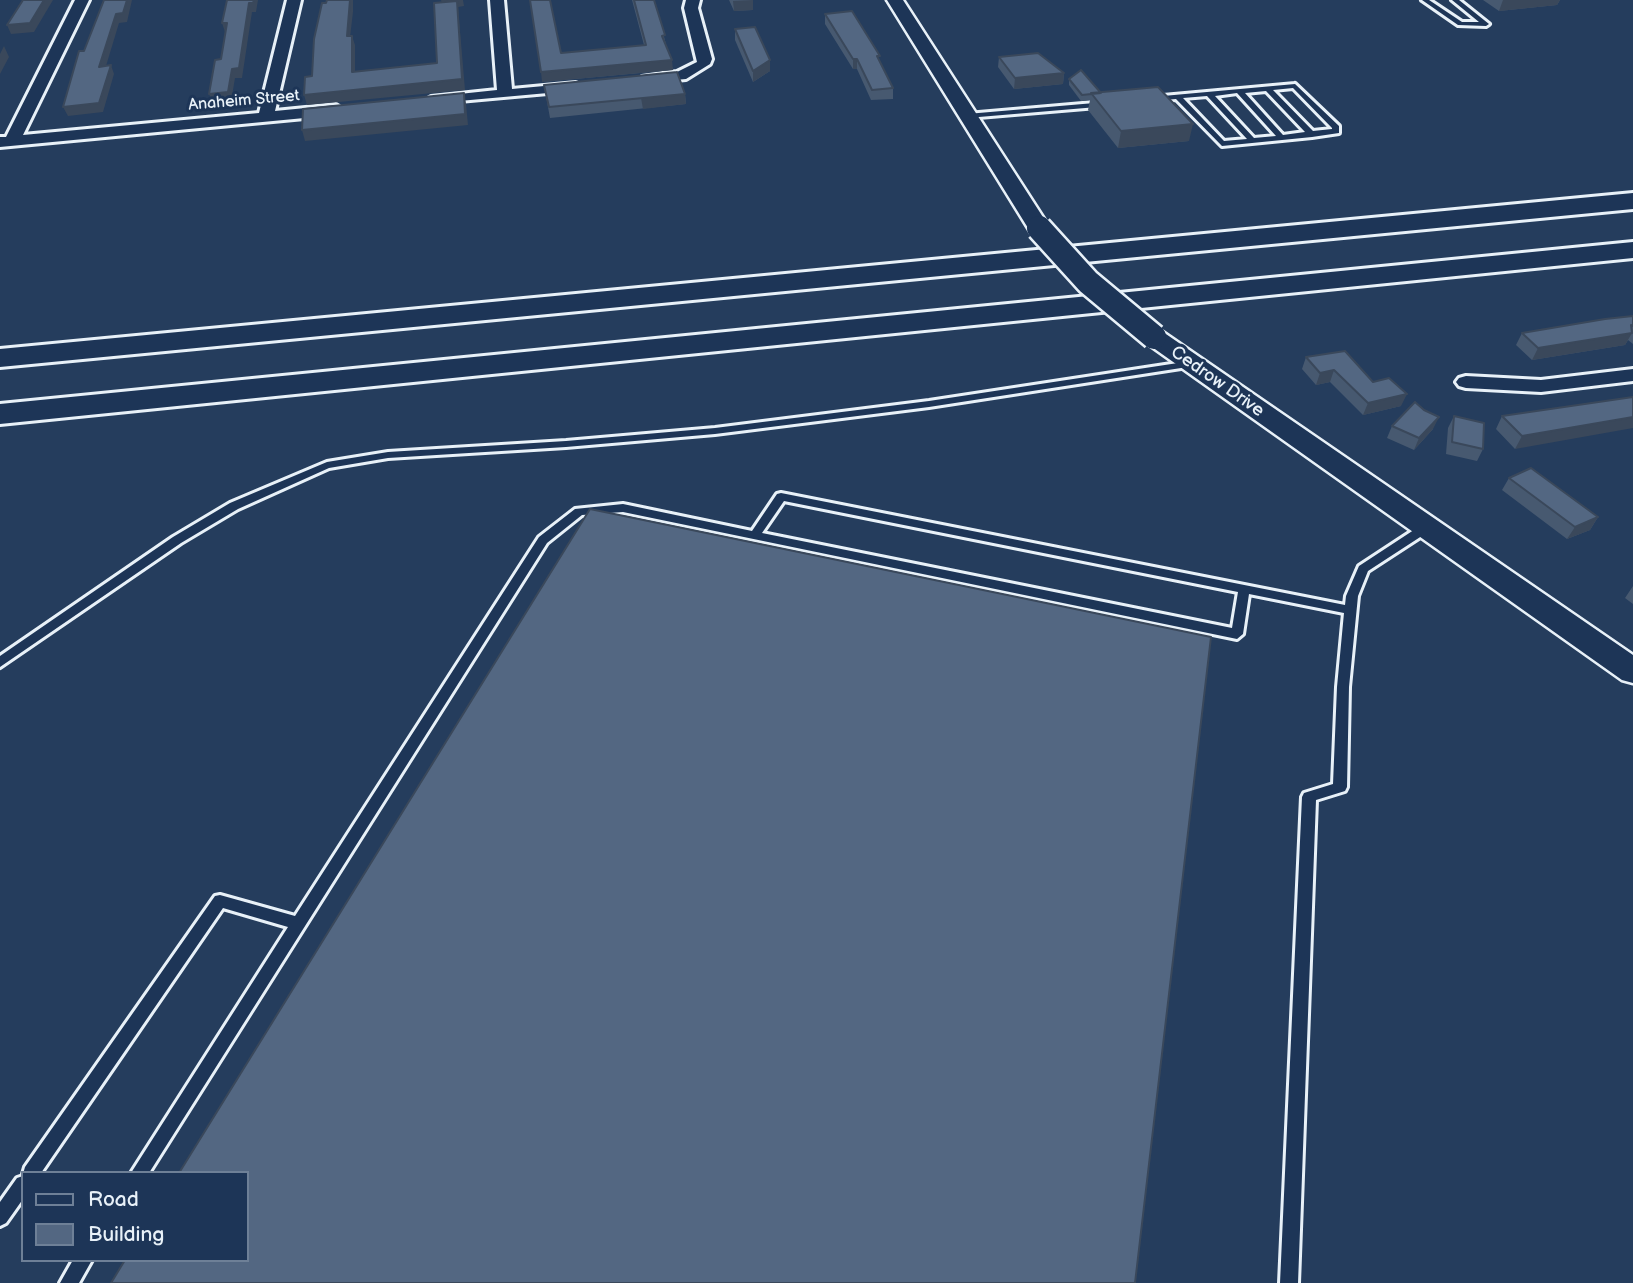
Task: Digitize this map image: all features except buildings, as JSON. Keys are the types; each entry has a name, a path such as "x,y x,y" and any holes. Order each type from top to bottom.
{"highway":[{"path":"0,358 1633,201"},
{"path":"0,414 1633,250"}],"street":[{"path":"6,141 82,0"},
{"path":"266,117 294,0"},
{"path":"497,0 505,94"},
{"path":"630,82 681,76 698,68 705,59 691,8 693,0"},
{"name":"Cedrow Drive","path":"895,0 1039,228 1088,282 1191,364 1633,671"},
{"path":"412,103 588,86"},
{"name":"Anaheim Street","path":"6,141 346,109"},
{"path":"1466,382 1541,386 1633,375"}],"lane":[{"path":"1425,0 1460,24 1486,24 1455,0"},
{"path":"1138,101 1267,88 1295,86 1336,131 1222,144 1178,97"},
{"path":"1267,88 1312,135"},
{"path":"1239,91 1282,138"},
{"path":"1209,94 1253,141"},
{"path":"967,116 1112,103"},
{"path":"0,662 177,540 234,506 327,465 388,455 728,430 916,406 1191,364"},
{"path":"755,535 781,497 1350,610"},
{"path":"140,1171 543,540 579,512 623,508 1237,634 1244,590"},
{"path":"1289,1283 1309,797 1340,787 1343,687 1350,610 1352,596 1363,569 1427,527"},
{"path":"32,1171 220,901 298,923"},
{"path":"0,1217 21,1187"},
{"path":"69,1283 82,1262"}]}
